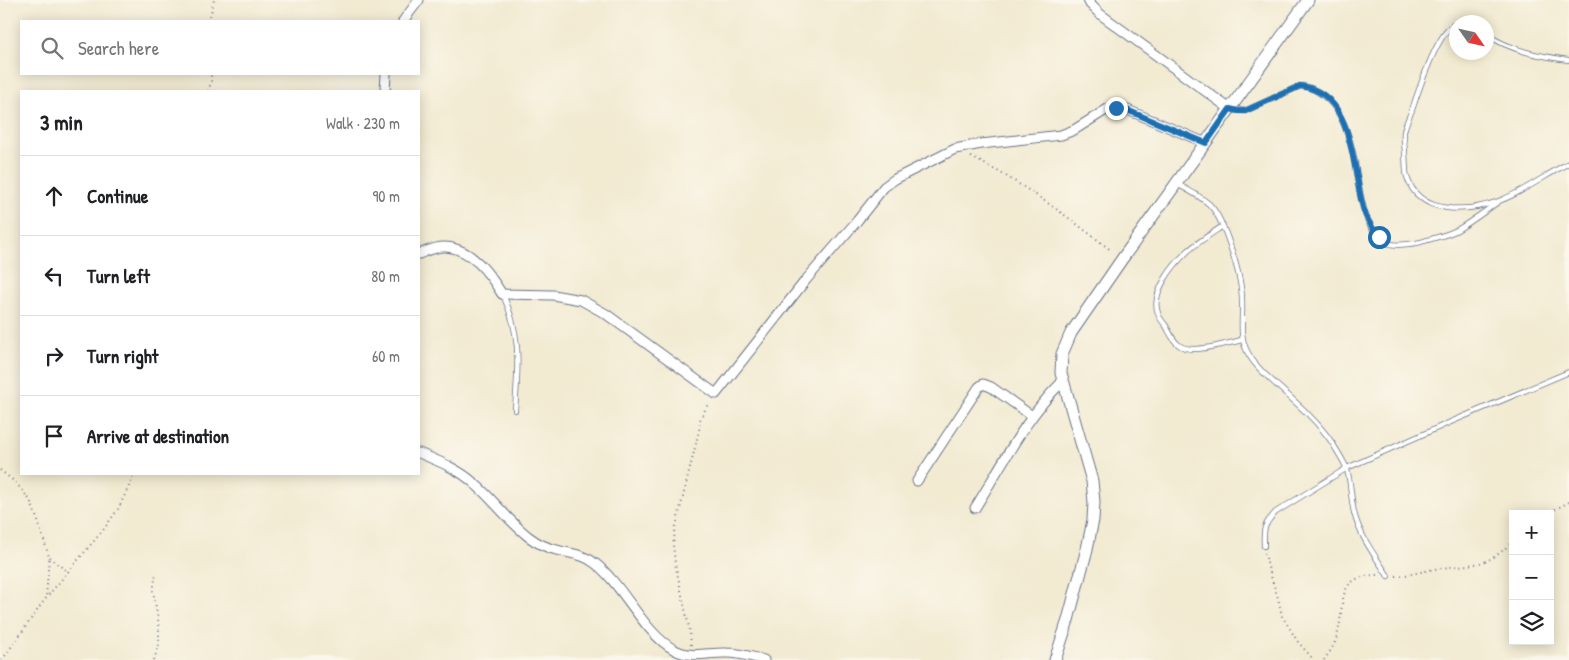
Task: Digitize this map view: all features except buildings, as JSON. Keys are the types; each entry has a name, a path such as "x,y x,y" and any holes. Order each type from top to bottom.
{"street":[{"path":"403,20 419,0"},
{"path":"1088,0 1100,14 1230,109"},
{"path":"1055,660 1087,549 1093,520 1094,502 1092,481 1062,382 1060,364 1065,344 1122,259 1308,0"},
{"path":"385,90 386,75"},
{"path":"420,254 433,248 445,247 458,250 486,269 502,294 552,294 581,300 606,314 716,394 805,281 857,222 884,187 895,179 955,149 981,144 1061,135 1074,130 1104,111 1116,108 1122,108 1206,143"},
{"path":"975,508 1032,416 1062,382"},
{"path":"917,481 983,384 991,386 1032,416"},
{"path":"420,452 456,470 474,483 529,537 555,550 570,552 596,564 615,584 652,631 674,650 692,655 741,654 764,660"}],"lane":[{"path":"1449,30 1431,58 1404,132 1406,176 1413,190 1422,200 1434,205 1449,209 1469,208 1498,202"},
{"path":"1494,38 1519,50 1568,60"},
{"path":"1230,109 1245,111 1300,86 1317,90 1340,114 1353,153 1364,210 1369,224 1379,237 1389,244 1409,245 1456,231 1498,202 1519,193 1569,164"},
{"path":"1177,184 1210,205 1223,226 1242,290 1242,340 1252,359 1318,425 1347,468 1351,503 1355,518 1372,552 1388,576"},
{"path":"1223,226 1189,250 1177,262 1161,284 1158,296 1158,315 1173,338 1183,348 1199,348 1242,340"},
{"path":"502,294 511,312 515,327 518,371 515,410"},
{"path":"1264,546 1263,532 1267,521 1276,512 1347,468 1453,420 1569,372"}],"path":[{"path":"209,20 214,0"},
{"path":"208,90 211,75"},
{"path":"955,149 986,164 1030,190 1122,259"},
{"path":"692,655 690,632 674,563 674,545 676,526 700,420 706,406 716,394"},
{"path":"0,470 15,482 30,500 49,556 46,598"},
{"path":"2,660 46,598 104,529 118,509 135,475"},
{"path":"1554,510 1569,502"},
{"path":"1324,660 1337,637 1342,598 1354,580 1362,576 1407,575 1442,568 1470,566 1500,554 1509,545"},
{"path":"1264,546 1282,616 1298,642 1314,660"},
{"path":"49,556 68,572"},
{"path":"154,660 159,644 160,626 153,591 156,574"}],"route":[{"path":"1116,108 1122,108 1206,143 1230,109 1245,111 1300,86 1317,90 1340,114 1353,153 1364,210 1369,224 1379,237"}]}
